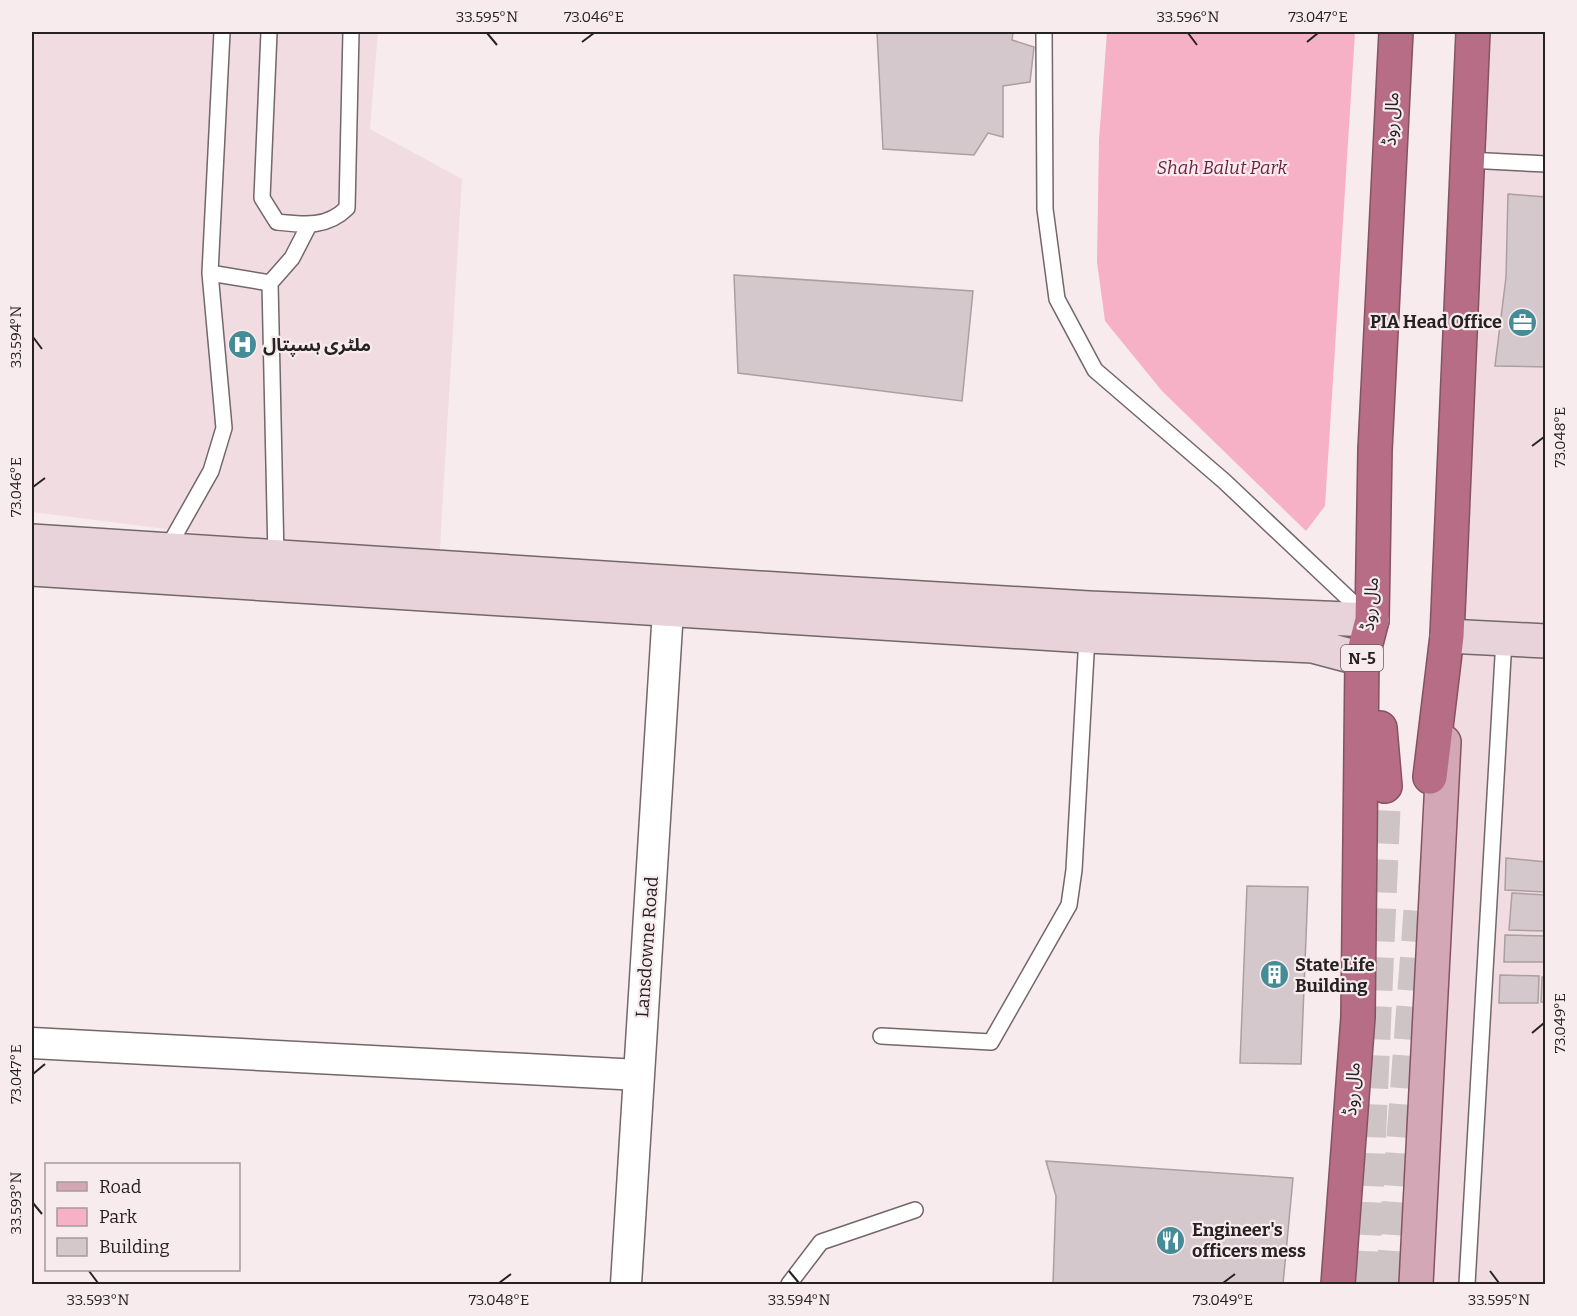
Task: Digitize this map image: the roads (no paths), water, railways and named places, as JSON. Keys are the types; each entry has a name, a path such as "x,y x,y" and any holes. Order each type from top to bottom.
{"highway":[{"name":"مال روڈ","path":"1338,1284 1358,1017 1362,659 1372,620 1375,450 1396,32"},
{"path":"1430,777 1448,636 1473,32"},
{"path":"1372,620 1385,786"}],"main road":[{"path":"32,542 1041,605 1372,620"},
{"path":"32,569 1087,636 1313,646 1362,659"},
{"path":"1416,1284 1448,636 1545,641"}],"street":[{"name":"Lansdowne Road","path":"626,1284 668,610"},
{"path":"32,1042 639,1075"}],"lane":[{"path":"167,549 211,471 224,428 210,273 222,32"},
{"path":"269,32 262,198 277,222 309,225 337,218 347,208 351,32"},
{"path":"1044,32 1044,209 1058,299 1095,370 1224,481 1372,620"},
{"path":"1468,159 1545,164"},
{"path":"276,557 270,283 292,258 309,225"},
{"path":"210,273 270,283"},
{"path":"881,1036 991,1042 1069,905 1074,870 1087,636"},
{"path":"1467,1284 1504,639"},
{"path":"789,1284 821,1242 915,1210"}],"tunnel":[{"path":"1363,1284 1385,786"},
{"path":"1392,1284 1420,911"}],"place":[{"name":"PIA Head Office","path":"1523,322"},
{"name":"ملٹری ہسپتال","path":"242,345"},
{"name":"State Life Building","path":"1274,975"},
{"name":"Engineer's officers mess","path":"1171,1240"}],"park label":[{"name":"Shah Balut Park","path":"1222,168"}]}
